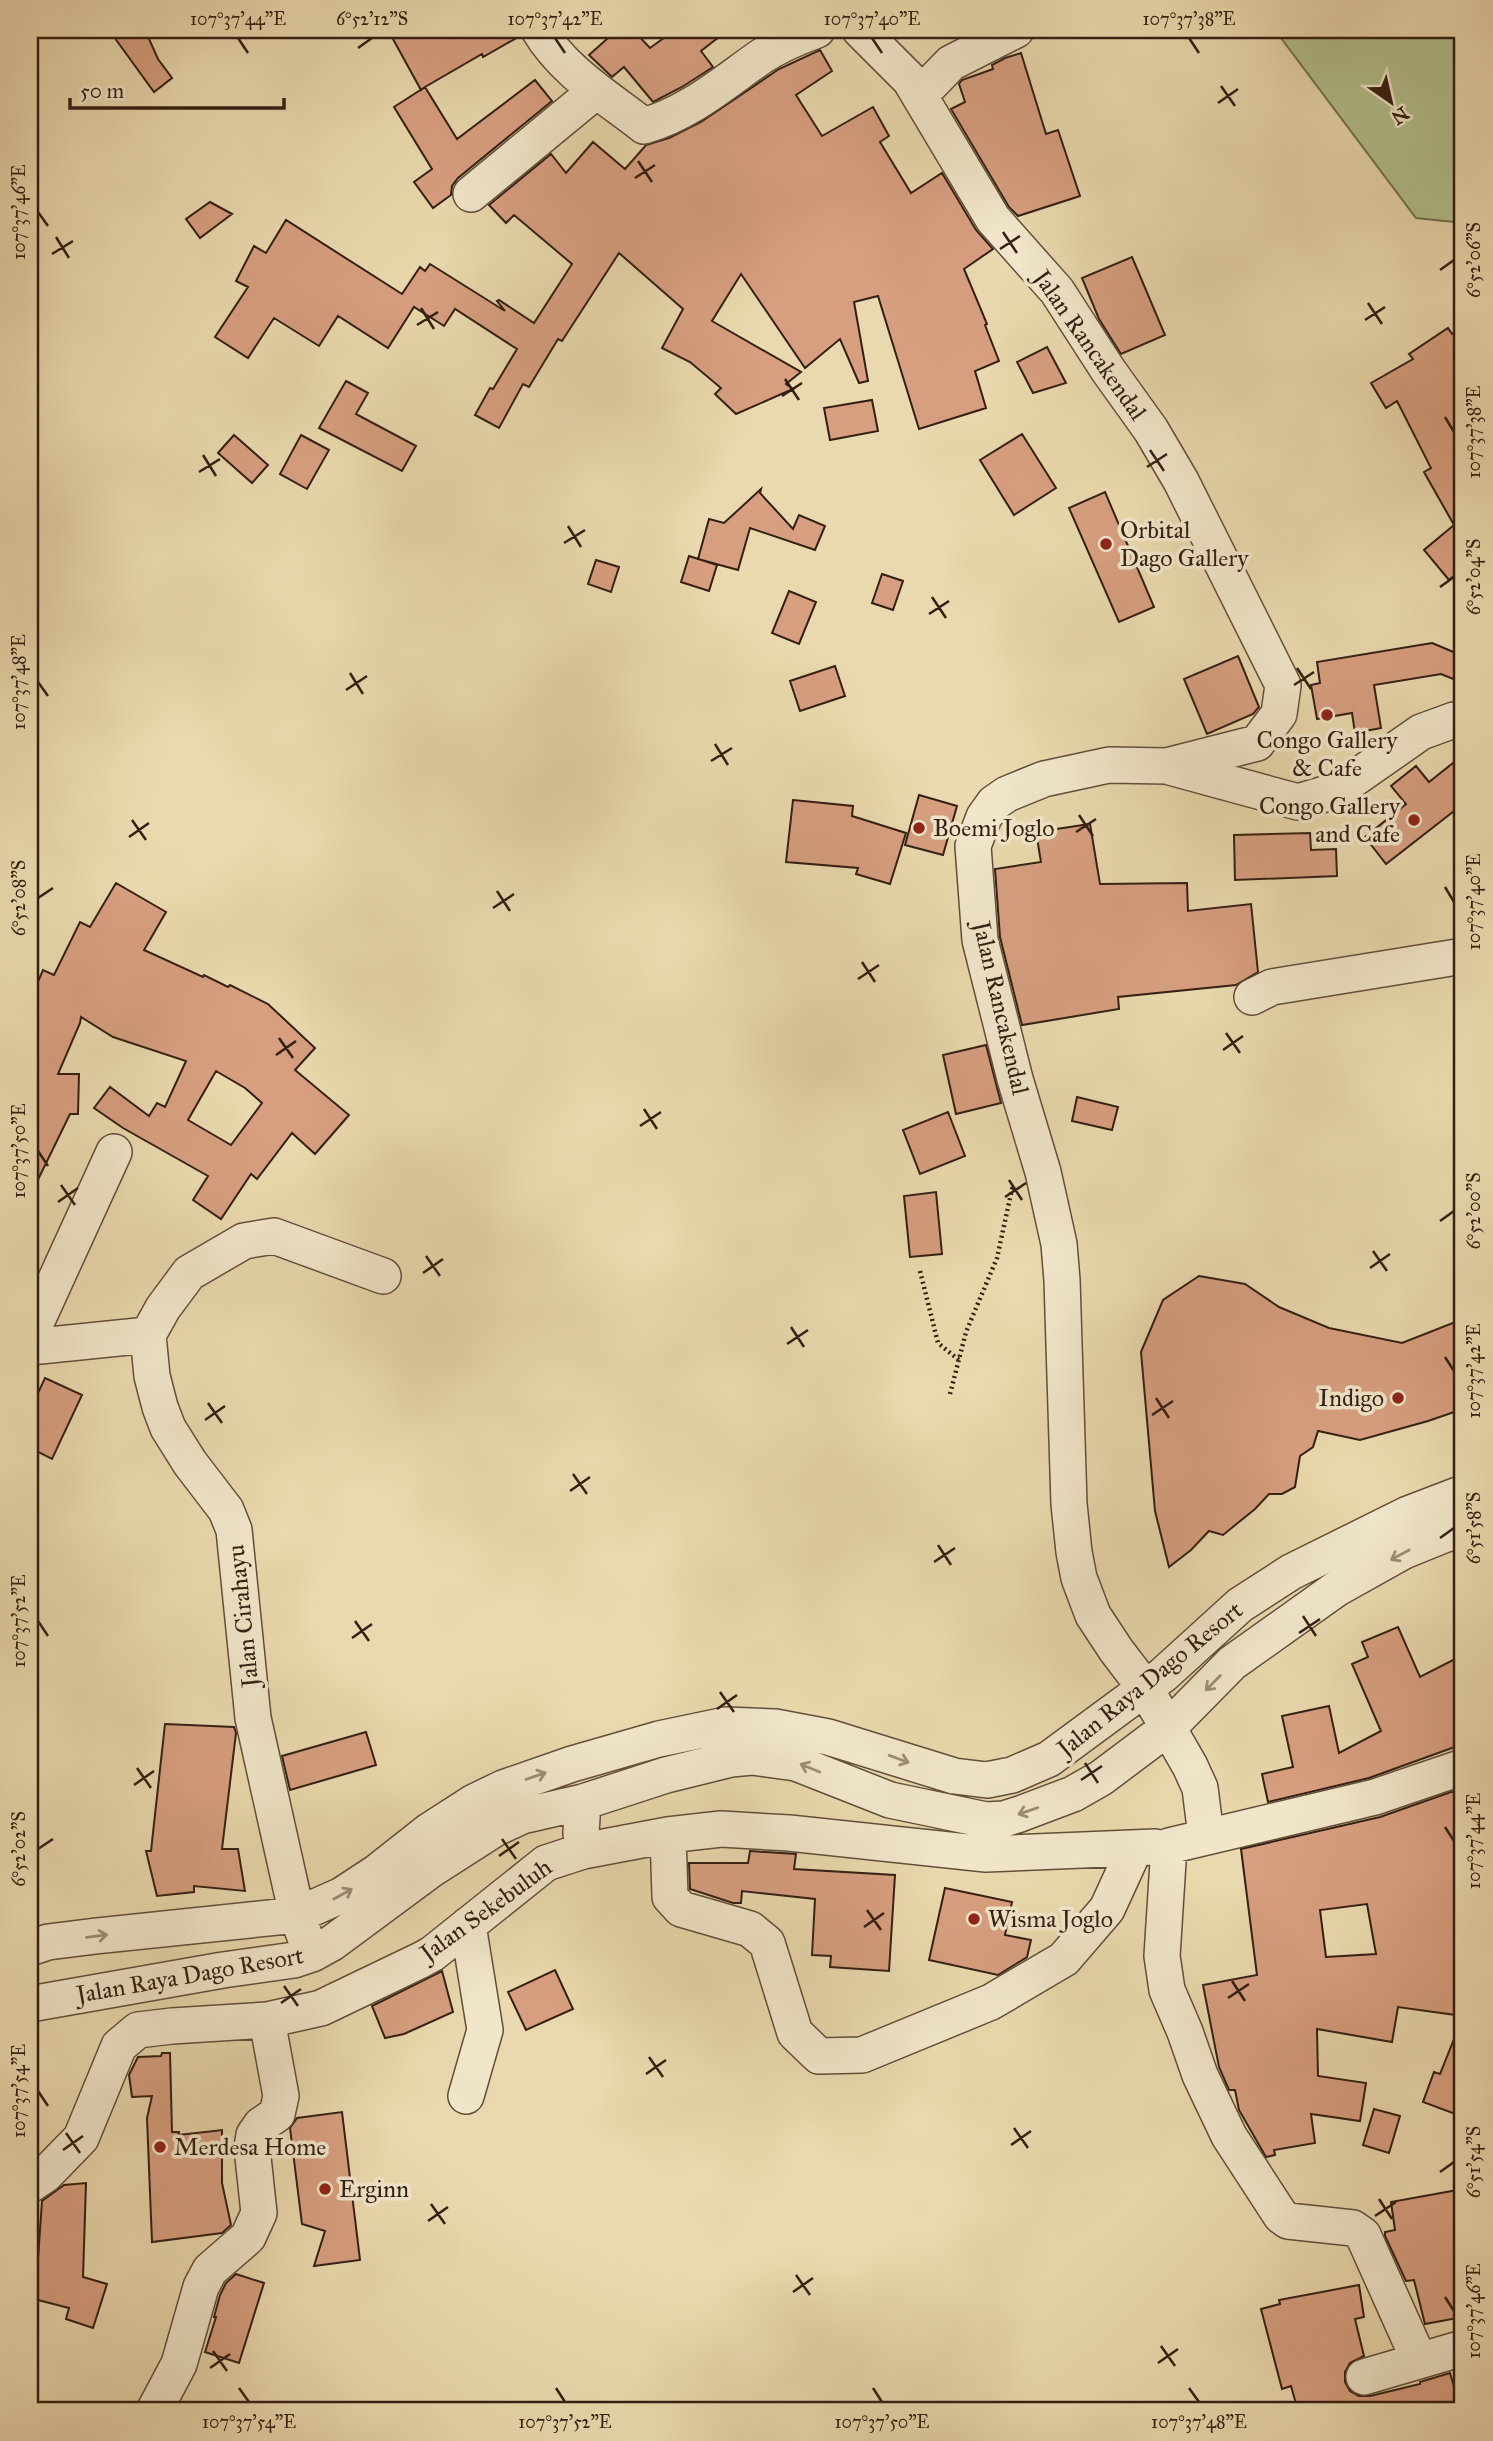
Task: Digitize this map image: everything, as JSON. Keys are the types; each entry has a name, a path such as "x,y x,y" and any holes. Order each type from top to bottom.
{"street":[{"path":"539,30 547,44 596,91 644,126 659,122 699,102 764,55 817,30"},
{"name":"Jalan Rancakendal","path":"860,30 915,88 993,219 1057,291 1151,430 1181,481 1283,685 1279,714 1257,743 1167,766 1140,763 1109,765 1044,779 1007,794 994,803 984,817 973,846 981,940 1015,1079 1043,1172 1059,1244 1069,1504 1079,1578 1093,1615 1145,1688 1169,1727 1200,1788 1206,1836"},
{"path":"915,88 971,30"},
{"path":"915,88 959,57 1016,30"},
{"path":"471,194 596,91"},
{"path":"1167,766 1298,802 1338,790 1421,732 1454,720 1463,721"},
{"path":"1252,997 1272,987 1463,956"},
{"path":"30,1336 114,1153"},
{"path":"30,1347 148,1335 163,1308 189,1273 244,1241 274,1236 383,1276"},
{"name":"Jalan Cirahayu","path":"148,1335 152,1376 168,1428 195,1470 226,1510 234,1530 253,1718 297,1915 312,1954"},
{"name":"Jalan Raya Dago Resort","path":"30,1948 48,1942 96,1936 297,1915 342,1895 474,1802 503,1788 572,1764 659,1739 726,1725 775,1727 828,1737 954,1776 987,1780 1012,1774 1049,1759 1145,1688 1240,1605 1291,1572 1408,1514 1463,1493"},
{"name":"Jalan Raya Dago Resort","path":"30,2004 223,1969 294,1960 312,1954 332,1943 432,1869 496,1828 522,1816 583,1802 666,1775 730,1759 752,1757 796,1763 890,1800 986,1820 1004,1819 1073,1794 1101,1778 1169,1727 1232,1663 1336,1588 1404,1551 1446,1534 1463,1531"},
{"path":"726,1725 730,1759"},
{"path":"659,1739 666,1775"},
{"path":"583,1851 668,1835 721,1829 789,1833 986,1854 1169,1846 1375,1797 1463,1768"},
{"name":"Jalan Sekebuluh","path":"30,2185 45,2175 81,2138 119,2046 138,2030 267,2020 321,2008 421,1960 546,1863 583,1851 583,1802"},
{"path":"668,1835 670,1897 681,1909 750,1929 767,1943 795,2034 820,2056 862,2055 991,2002 1064,1959 1107,1909 1135,1848"},
{"path":"1169,1846 1162,1956 1167,1990 1200,2075 1229,2136 1281,2216 1288,2221 1353,2228 1363,2235 1419,2360"},
{"path":"466,2096 485,2030 468,1925"},
{"path":"154,2411 179,2364 201,2287 210,2270 248,2237 259,2213 251,2148 254,2135 277,2114 281,2096 267,2020"},
{"path":"1364,2377 1463,2348"}],"path":[{"path":"950,1394 966,1332 997,1258 1012,1189 1043,1172"},
{"path":"920,1271 938,1343 959,1360"}],"green space":[{"path":"1275,30 1463,30 1463,223 1416,218"}],"building":[{"path":"109,30 145,30 158,59 172,78 154,92"},
{"path":"388,30 519,30 520,36 483,57 482,54 425,87 457,139 535,80 552,101 458,178 452,186 451,195 433,208 414,182 432,169 394,107 421,90"},
{"path":"617,30 633,30 650,48 675,30 728,30 701,51 713,67 653,102 624,67 612,77 589,55"},
{"path":"820,50 832,71 796,95 822,136 873,107 889,136 880,142 911,193 942,173 976,230 993,249 964,269 999,361 975,371 986,408 919,429 878,296 854,302 868,381 859,383 840,339 805,368 741,274 712,321 801,372 786,384 793,389 736,414 715,394 721,388 690,362 662,348 683,309 619,253 562,341 558,339 529,387 523,384 499,428 475,415 517,349 455,309 444,326 414,307 388,348 338,316 319,346 274,318 248,358 215,337 248,287 236,281 254,246 266,253 286,220 402,294 420,267 425,271 430,264 505,311 497,301 534,323 572,264 514,215 506,223 489,205 551,154 566,173 593,142 625,169 646,145 669,138 701,122 779,69"},
{"path":"1021,53 1046,134 1058,130 1080,196 1018,216 1009,207 951,109 965,102 959,84 962,80 993,69 992,65"},
{"path":"210,202 232,214 200,238 186,219"},
{"path":"1132,257 1165,335 1121,354 1099,319 1082,278"},
{"path":"1463,327 1463,568 1449,580 1424,550 1454,525 1424,472 1431,468 1397,401 1386,408 1371,383 1413,359 1409,354 1448,328 1452,334"},
{"path":"1047,347 1066,383 1033,393 1017,362"},
{"path":"346,381 368,393 356,414 416,446 402,471 319,428"},
{"path":"872,400 878,431 830,440 824,408"},
{"path":"1022,434 1056,488 1014,515 980,460"},
{"path":"234,435 268,465 252,483 218,453"},
{"path":"301,435 329,450 307,489 280,474"},
{"path":"761,489 760,493 793,529 799,515 825,526 815,550 750,528 738,570 698,559 709,519 724,523"},
{"name":"Orbital Dago Gallery","path":"1105,492 1154,607 1119,622 1069,508"},
{"path":"689,556 717,565 709,591 681,582"},
{"path":"596,560 619,567 611,592 588,584"},
{"path":"882,574 903,581 893,610 872,603"},
{"path":"789,591 816,602 799,644 772,633"},
{"path":"1432,643 1463,656 1463,683 1441,674 1374,685 1381,728 1355,733 1352,713 1317,719 1311,685 1320,683 1317,662"},
{"path":"1238,656 1259,707 1253,714 1207,734 1184,679"},
{"path":"835,666 845,696 800,711 790,681"},
{"name":"Congo Gallery and Cafe","path":"1463,755 1463,804 1386,864 1365,837 1406,804 1391,786 1416,766 1429,782"},
{"path":"919,795 957,806 943,855 905,845"},
{"path":"793,800 853,806 852,816 906,833 890,884 856,874 858,868 786,862"},
{"path":"1090,824 1100,884 1187,883 1188,911 1251,904 1258,972 1236,985 1118,997 1119,1009 1022,1025 1000,937 995,869 1041,862 1036,832"},
{"path":"1310,833 1311,850 1336,849 1337,876 1235,880 1234,835"},
{"path":"116,883 166,912 144,950 203,977 204,975 228,987 230,985 268,1004 315,1048 295,1070 349,1115 315,1154 292,1133 257,1179 251,1174 221,1219 193,1200 208,1176 123,1128 94,1108 110,1087 149,1116 157,1103 165,1107 186,1061 113,1037 81,1017 58,1074 79,1074 78,1114 70,1114 30,1196 30,1000 43,970 54,975 80,922 90,927","holes":["216,1071 245,1088 262,1103 231,1145 188,1120"]},
{"path":"986,1045 1001,1103 956,1114 943,1055"},
{"path":"1077,1097 1118,1107 1112,1130 1072,1121"},
{"path":"948,1112 965,1156 920,1174 903,1130"},
{"path":"936,1192 942,1254 910,1257 904,1196"},
{"path":"1199,1276 1245,1284 1279,1307 1329,1328 1402,1343 1463,1319 1463,1409 1360,1440 1318,1431 1313,1447 1300,1456 1295,1487 1282,1494 1269,1494 1223,1535 1209,1531 1169,1567 1155,1511 1141,1352 1163,1300"},
{"path":"45,1378 82,1395 52,1459 30,1448 30,1410"},
{"path":"1398,1627 1420,1677 1463,1655 1463,1744 1369,1778 1268,1802 1262,1774 1293,1767 1282,1716 1329,1706 1339,1753 1381,1731 1352,1664 1368,1657 1362,1642"},
{"path":"165,1724 234,1727 236,1733 222,1849 238,1849 245,1891 194,1886 194,1892 157,1896 146,1851 151,1851"},
{"path":"366,1732 376,1765 290,1790 282,1756"},
{"path":"1463,1791 1463,2016 1398,2007 1392,2042 1317,2029 1318,2076 1366,2083 1360,2121 1311,2114 1315,2143 1274,2150 1275,2155 1266,2157 1239,2110 1235,2090 1229,2090 1219,2067 1203,1985 1257,1975 1241,1849 1380,1817 1451,1792","holes":["1367,1904 1376,1954 1326,1957 1320,1910"]},
{"path":"750,1851 796,1854 794,1869 895,1875 889,1971 830,1967 831,1956 812,1955 815,1899 742,1891 741,1903 733,1903 690,1889 689,1863 748,1863"},
{"name":"Wisma Joglo","path":"945,1888 1012,1902 1005,1935 1031,1940 1027,1957 998,1975 929,1960"},
{"path":"555,1970 573,2009 526,2030 508,1992"},
{"path":"442,1971 453,2012 404,2034 385,2038 372,2006"},
{"path":"1462,2019 1463,2101 1458,2115 1423,2102 1434,2072 1440,2074"},
{"path":"162,2053 170,2053 172,2132 179,2132 178,2135 222,2130 222,2183 231,2225 222,2233 152,2242 147,2118 152,2096 132,2097 129,2075 138,2057 161,2056"},
{"path":"1374,2109 1400,2116 1389,2153 1363,2145"},
{"name":"Erginn","path":"342,2112 360,2260 314,2266 325,2231 302,2224 290,2128 297,2118"},
{"path":"86,2183 83,2277 107,2284 93,2328 66,2319 69,2308 30,2298 38,2259 42,2201 64,2185"},
{"path":"1463,2189 1463,2317 1425,2324 1414,2280 1406,2281 1385,2236 1385,2232 1395,2230 1391,2202"},
{"path":"236,2274 264,2283 239,2363 205,2352 220,2295 226,2283"},
{"path":"1359,2285 1364,2317 1355,2319 1364,2356 1350,2363 1345,2372 1345,2382 1350,2391 1359,2396 1370,2396 1420,2384 1450,2373 1461,2411 1298,2411 1291,2386 1282,2389 1261,2309 1280,2304 1279,2300"}],"place":[{"name":"Orbital Dago Gallery","path":"1106,544"},
{"name":"Congo Gallery & Cafe","path":"1327,715"},
{"name":"Congo Gallery and Cafe","path":"1414,820"},
{"name":"Boemi Joglo","path":"919,828"},
{"name":"Indigo","path":"1398,1398"},
{"name":"Wisma Joglo","path":"974,1919"},
{"name":"Merdesa Home","path":"160,2147"},
{"name":"Erginn","path":"325,2189"}]}
